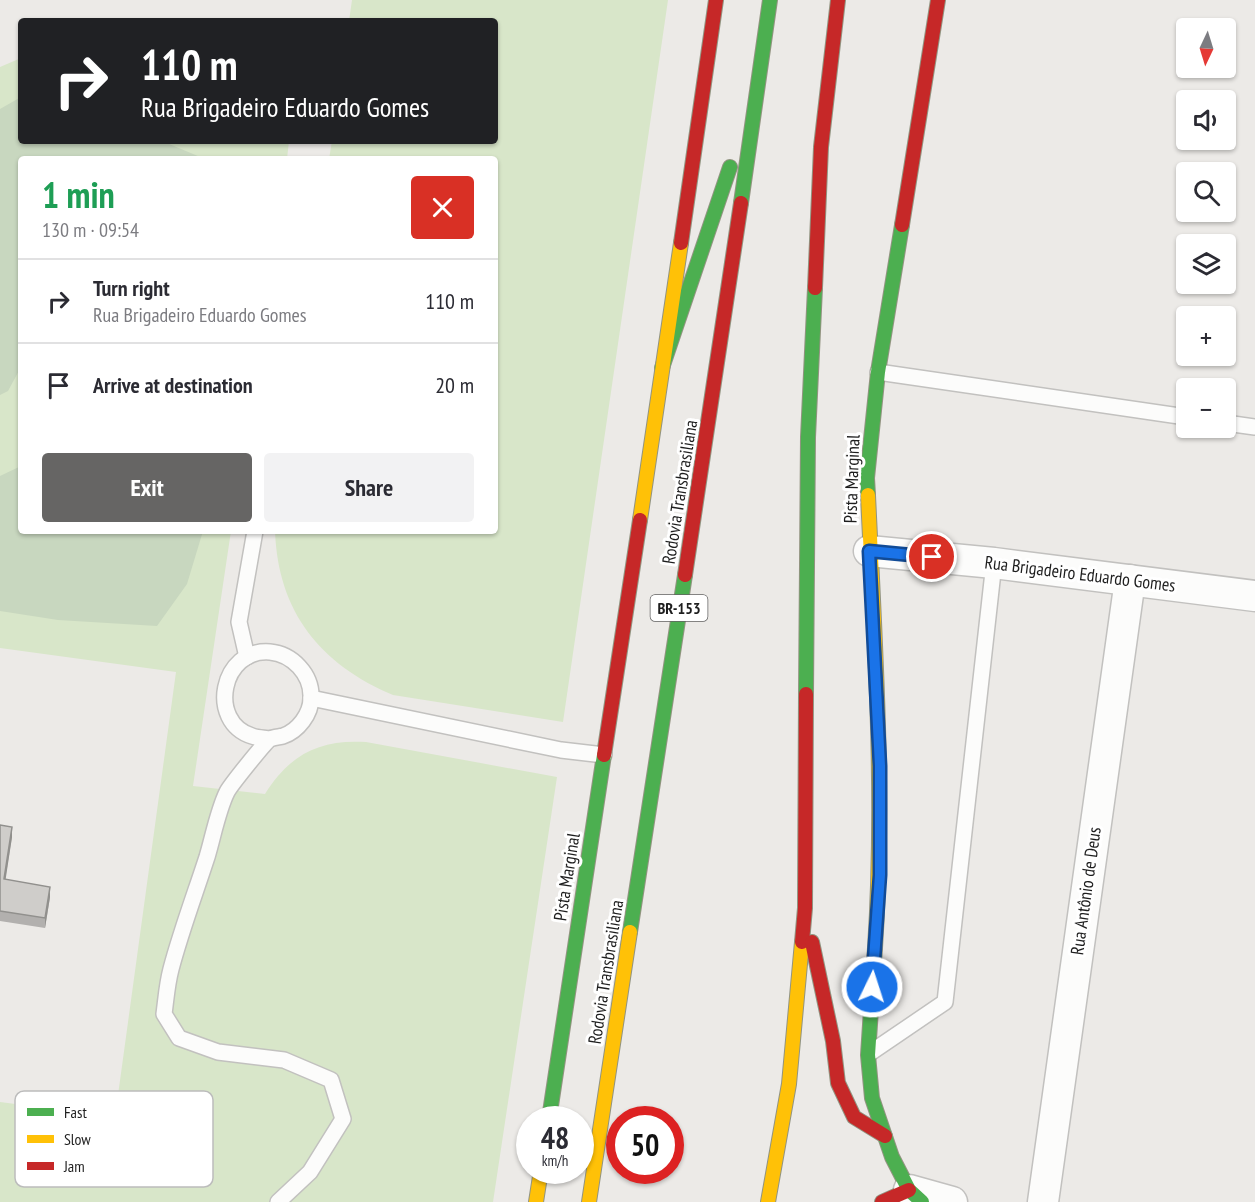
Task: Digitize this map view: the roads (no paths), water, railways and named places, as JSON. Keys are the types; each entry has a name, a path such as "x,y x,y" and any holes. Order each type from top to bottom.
{"main road":[{"name":"Pista Marginal","path":"551,1106 716,0"},
{"name":"Rodovia Transbrasiliana","path":"589,1202 713,394 770,0"},
{"path":"768,1202 789,1084 805,908 808,437 820,147 838,0"},
{"name":"Pista Marginal","path":"915,1196 892,1157 872,1098 867,1055 880,875 879,713 867,478 878,372 939,0"},
{"path":"662,368 726,182 768,14"},
{"path":"805,908 833,1041 838,1083 854,1117 885,1136"},
{"path":"536,1202 539,1184"},
{"path":"882,1202 915,1196"}],"street":[{"name":"Rua Brigadeiro Eduardo Gomes","path":"869,551 994,563 1255,596"},
{"name":"Rua Antônio de Deus","path":"1043,1202 1130,580"},
{"path":"915,1196 952,1202"}],"lane":[{"path":"878,372 1176,416"},
{"path":"1236,424 1255,427"},
{"path":"247,657 239,622 254,534"},
{"path":"867,1055 945,1002 994,563"},
{"path":"261,652 285,656 299,666 308,678 311,698 306,716 297,728 284,736 270,739 250,736 241,730 230,718 225,705 224,690 229,675 238,663 261,652"},
{"path":"311,698 561,750 604,755"},
{"path":"270,739 227,791 171,971 164,1014 179,1038 218,1052 284,1060 331,1080 343,1119 310,1172 278,1202"}]}
